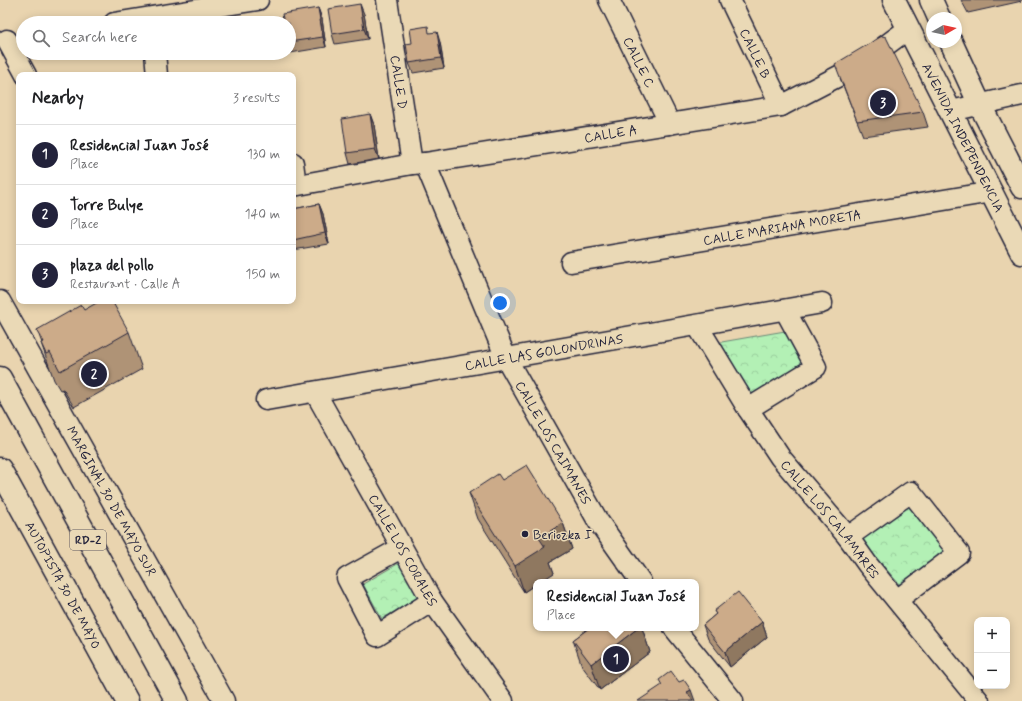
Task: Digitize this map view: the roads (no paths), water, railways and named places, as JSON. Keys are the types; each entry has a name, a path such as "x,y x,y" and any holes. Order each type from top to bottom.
{"main road":[{"name":"AVENIDA INDEPENDENCIA","path":"894,0 1022,253"},
{"path":"931,0 936,12"},
{"path":"954,48 980,105 1022,187"},
{"name":"RD-2","path":"0,378 177,701"},
{"name":"AUTOPISTA 30 DE MAYO","path":"0,469 127,701"}],"street":[{"path":"173,16 258,0"},
{"name":"CALLE D","path":"387,0 418,164"},
{"name":"CALLE C","path":"609,0 670,124"},
{"name":"CALLE B","path":"730,0 781,106"},
{"name":"CALLE A","path":"296,186 418,164 781,106 858,66 908,28"},
{"path":"10,39 16,52"},
{"path":"19,60 25,72"},
{"path":"156,60 157,72"},
{"path":"951,111 1022,95"},
{"name":"CALLE LOS CAIMANES","path":"418,164 506,358 598,521 638,579"},
{"name":"CALLE MARIANA MORETA","path":"571,262 992,192"},
{"name":"MARGINAL 30 DE MAYO SUR","path":"0,301 224,701"},
{"name":"CALLE LAS GOLONDRINAS","path":"266,400 822,303"},
{"path":"748,409 816,368 785,310"},
{"name":"CALLE LOS CALAMARES","path":"697,325 748,409 780,457 848,537 868,565 979,701"},
{"name":"CALLE LOS CORALES","path":"314,392 432,601 503,701"},
{"path":"848,537 911,492 959,553 897,600"},
{"path":"401,548 347,578 377,636 432,601"},
{"path":"676,631 733,701"}],"place":[{"name":"plaza del pollo","path":"883,103"},
{"name":"Torre Bulye","path":"94,374"},
{"name":"Beriozka I","path":"525,534"},
{"name":"Residencial Juan José","path":"616,659"}]}
